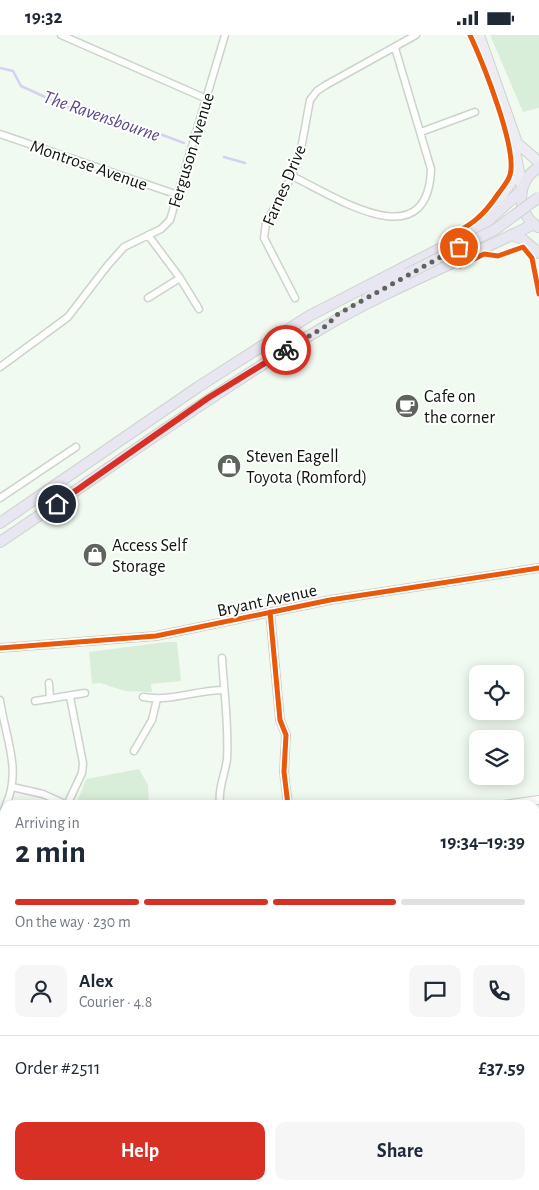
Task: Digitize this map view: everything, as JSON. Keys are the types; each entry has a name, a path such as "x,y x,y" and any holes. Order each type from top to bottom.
{"highway":[{"path":"0,523 198,387 309,316 471,233 490,221 521,190 529,175 539,167"},
{"path":"0,542 208,398 326,326 488,245 536,226 522,208 521,190"},
{"path":"326,326 338,314 407,274 496,229 539,197"},
{"path":"512,235 522,239 539,253"},
{"path":"309,316 407,274"}],"main road":[{"path":"479,35 517,143 539,161"},
{"path":"517,143 515,151 521,190"},
{"path":"471,233 490,213 518,172"}],"street":[{"path":"61,35 207,99"},
{"name":"Ferguson Avenue","path":"0,367 68,317 124,247 161,229 170,220 225,35"},
{"name":"Farnes Drive","path":"295,299 264,238 266,223 292,176 301,149 310,100 317,91 416,35"},
{"path":"292,176 375,215 388,217 404,216 418,207 426,196 430,183 431,169 395,48"},
{"path":"420,133 475,112"},
{"name":"Montrose Avenue","path":"0,134 178,195"},
{"path":"148,235 180,278 199,309"},
{"path":"148,298 180,278"},
{"path":"0,498 76,447"},
{"name":"Bryant Avenue","path":"0,648 156,636 330,600 539,567"},
{"path":"270,612 280,720 286,735 284,772 287,800"},
{"path":"220,800 219,784 227,762 222,658"},
{"path":"48,683 50,699"},
{"path":"143,697 174,699 206,690 224,690"},
{"path":"34,701 70,697 85,693"},
{"path":"69,800 80,778 83,763 70,697"},
{"path":"134,751 152,720 157,699"},
{"path":"0,705 14,763 12,787 8,800"},
{"path":"12,787 43,794 56,800"}],"green space":[{"path":"490,35 539,35 539,108 523,112"},
{"path":"177,642 181,681 151,684 152,692 125,691 100,683 92,684 89,652"},
{"path":"139,769 148,785 149,800 78,800 86,779"}],"waterway":[{"name":"The Ravensbourne","path":"0,68 13,71 21,86 67,107 98,111 184,143"},
{"name":"The Ravensbourne","path":"224,157 245,163"}],"cycle path":[{"path":"470,35 498,105 509,146 510,175 505,185 481,215 469,225 446,238 460,266 484,254 498,256 523,247 532,258 539,294"},
{"path":"0,648 156,636 330,600 539,568"},
{"path":"270,612 280,720 286,735 284,772 287,800"}],"way so far":[{"path":"286,350 326,326 338,314 444,253 459,247"}],"place":[{"name":"Cafe on the corner","path":"407,406"},
{"name":"Steven Eagell Toyota (Romford)","path":"229,466"},
{"name":"Access Self Storage","path":"95,555"}],"route":[{"path":"57,504 208,398 286,350"}]}
